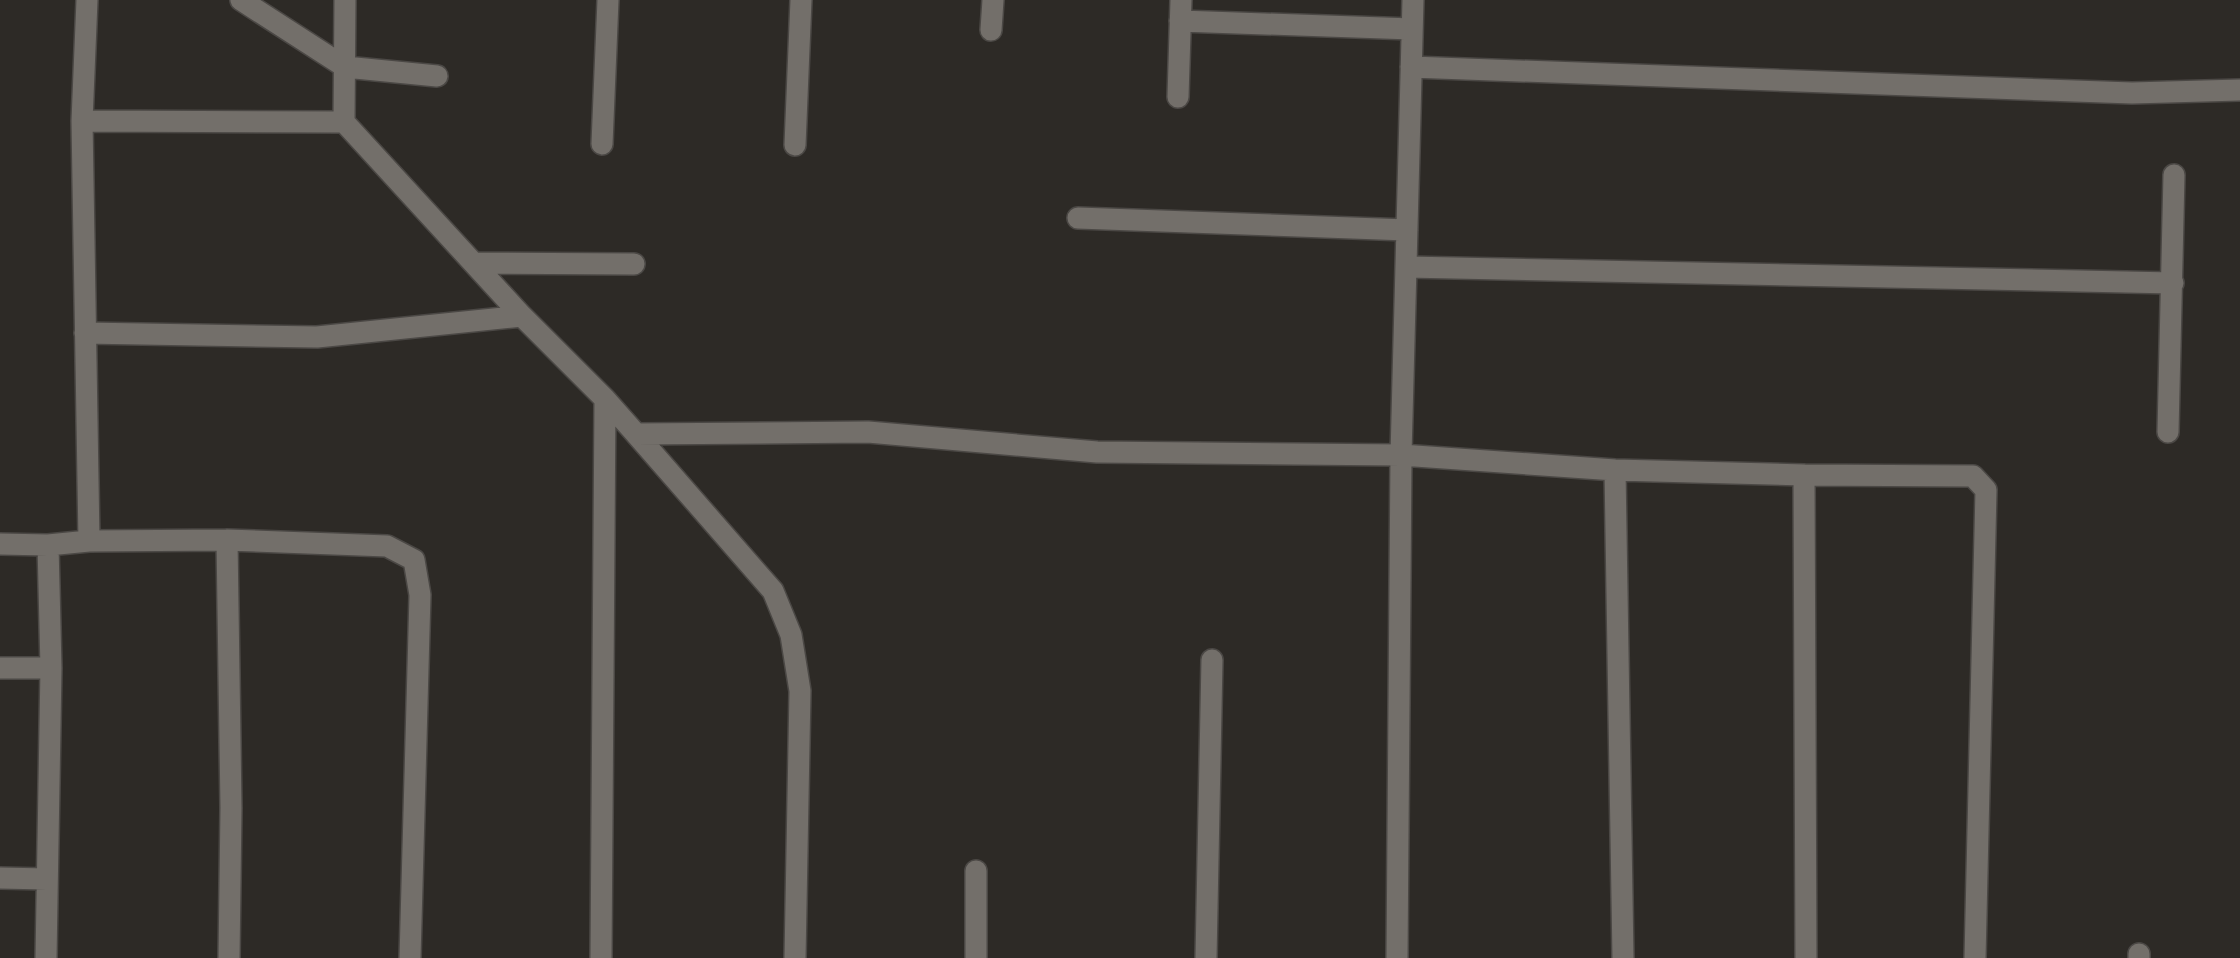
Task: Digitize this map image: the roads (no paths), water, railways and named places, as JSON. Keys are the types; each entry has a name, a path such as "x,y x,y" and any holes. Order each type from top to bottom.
{"street":[{"path":"88,0 82,121 89,541"},
{"path":"241,0 345,67 437,76"},
{"path":"345,0 344,122 523,316 605,399 773,591 790,635 800,691 795,958"},
{"path":"601,144 608,0"},
{"path":"795,145 800,0"},
{"path":"991,30 993,0"},
{"path":"1397,958 1401,455 1413,0"},
{"path":"1178,97 1180,11 1412,29"},
{"path":"1411,67 2132,93 2240,90"},
{"path":"82,121 344,122"},
{"path":"2168,432 2174,175"},
{"path":"1078,218 1408,230"},
{"path":"474,263 634,264"},
{"path":"1406,267 2173,283"},
{"path":"85,333 317,337 523,316"},
{"path":"601,958 605,399"},
{"path":"636,434 868,432 1097,452 1401,455 1615,470 1973,476 1986,491 1976,958"},
{"path":"1615,470 1623,958"},
{"path":"1804,474 1806,958"},
{"path":"227,540 231,808 229,958"},
{"path":"0,544 227,540 387,546 414,561 420,595 410,958"},
{"path":"46,958 51,668 48,545"},
{"path":"1206,958 1212,660"},
{"path":"0,668 51,668"},
{"path":"976,871 976,958"},
{"path":"0,878 47,879"}]}
